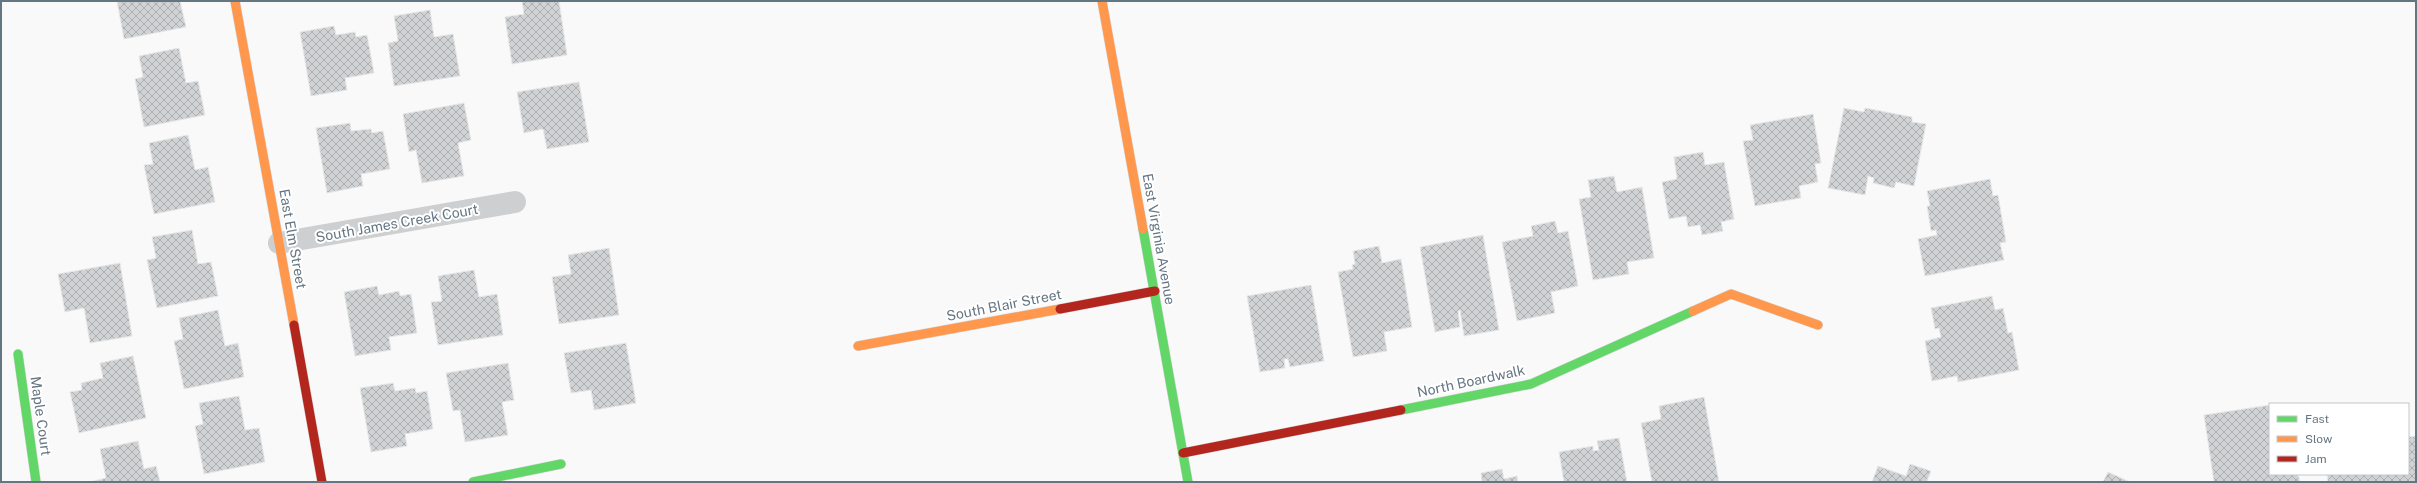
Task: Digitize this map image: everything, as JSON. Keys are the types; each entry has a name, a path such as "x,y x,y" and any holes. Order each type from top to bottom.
{"street":[{"name":"East Elm Street","path":"235,1 322,482"},
{"name":"East Virginia Avenue","path":"1102,1 1188,482"},
{"name":"South James Creek Court","path":"279,243 515,202"},
{"name":"South Blair Street","path":"858,346 1155,291"},
{"name":"North Boardwalk","path":"1183,453 1530,384 1731,294 1818,325"},
{"name":"Maple Court","path":"18,354 36,482"},
{"path":"473,482 561,464"}],"building":[{"path":"117,1 180,1 186,27 124,39"},
{"path":"522,1 559,1 567,55 512,64 505,17 524,14"},
{"path":"430,10 434,37 453,34 460,76 394,86 388,43 398,41 394,16"},
{"path":"334,26 336,35 355,32 356,37 367,35 374,73 345,78 347,90 311,96 300,32"},
{"path":"179,48 186,83 198,81 205,115 144,127 135,79 143,77 139,56"},
{"path":"579,82 589,142 547,149 543,129 524,133 517,92"},
{"path":"464,103 471,140 458,143 464,176 422,183 416,150 409,152 403,114"},
{"path":"1844,108 1864,112 1865,108 1912,117 1912,122 1926,124 1914,186 1896,182 1894,188 1873,183 1874,178 1868,176 1865,195 1828,188"},
{"path":"1813,114 1821,163 1815,164 1818,182 1799,186 1801,198 1755,206 1743,141 1753,140 1750,125"},
{"path":"350,123 351,131 371,129 372,133 383,131 390,169 361,174 363,186 327,193 316,128"},
{"path":"188,135 195,170 208,167 215,202 154,214 144,165 153,164 149,143"},
{"path":"1703,152 1705,165 1724,162 1734,219 1721,222 1723,231 1702,235 1700,225 1688,227 1686,216 1669,219 1662,182 1677,179 1674,157"},
{"path":"1614,176 1617,192 1642,187 1654,258 1627,262 1629,274 1593,280 1579,199 1591,197 1588,180"},
{"path":"1990,179 1993,196 1998,195 2006,242 2000,243 2004,260 1925,276 1918,239 1937,235 1936,230 1931,231 1927,206 1930,206 1927,191"},
{"path":"1555,221 1558,233 1568,231 1578,286 1551,292 1555,313 1517,321 1502,242 1533,236 1531,226"},
{"path":"192,230 198,264 211,262 218,296 157,308 147,260 156,258 152,237"},
{"path":"1483,235 1499,330 1464,336 1460,310 1458,311 1460,327 1435,332 1420,247"},
{"path":"1379,246 1382,263 1401,259 1412,327 1384,332 1387,351 1353,357 1338,272 1353,269 1352,265 1355,264 1353,251"},
{"path":"609,248 619,315 559,324 552,277 571,274 568,255"},
{"path":"120,263 132,336 90,343 84,308 65,312 58,274"},
{"path":"474,270 479,297 497,294 503,335 438,345 431,302 442,301 438,276"},
{"path":"1311,285 1324,361 1290,367 1288,359 1284,359 1285,368 1260,372 1247,296"},
{"path":"377,286 379,295 399,291 400,296 411,294 417,333 389,337 391,350 355,356 344,292"},
{"path":"1992,296 1995,310 2003,308 2008,333 2012,332 2019,370 1958,382 1957,376 1932,381 1925,341 1941,337 1939,328 1935,329 1931,308"},
{"path":"218,310 225,346 238,343 244,377 184,389 174,341 183,339 179,318"},
{"path":"626,343 636,403 594,410 591,390 571,393 564,353"},
{"path":"133,356 146,418 79,433 70,392 82,390 81,383 103,378 100,363"},
{"path":"508,363 514,400 502,402 508,435 465,442 460,410 453,411 446,373"},
{"path":"393,383 395,391 415,388 416,393 427,391 433,429 405,434 407,446 371,452 360,388"},
{"path":"239,396 245,430 259,428 265,462 204,474 195,426 203,424 199,403"},
{"path":"1704,397 1719,482 1652,482 1641,423 1661,419 1659,406"},
{"path":"2269,405 2269,475 2298,475 2300,482 2214,482 2204,415"},
{"path":"2416,436 2416,482 2328,482 2327,475 2409,475 2409,437"},
{"path":"1619,438 1627,482 1564,482 1559,452 1593,446 1593,451 1599,450 1597,441"},
{"path":"138,441 144,469 156,466 160,482 89,482 106,478 100,449"},
{"path":"1910,464 1931,471 1927,481 1929,482 1872,482 1878,466 1906,476"},
{"path":"1502,469 1504,479 1517,476 1518,482 1482,482 1481,473"},
{"path":"2108,472 2130,482 2103,482"}],"traffic: fast":[{"path":"1143,229 1188,482"},
{"path":"1401,410 1531,384 1693,311"},
{"path":"18,354 36,482"},
{"path":"473,482 561,464"}],"traffic: slow":[{"path":"235,1 294,325"},
{"path":"1102,1 1143,229"},
{"path":"1693,311 1731,294 1818,325"},
{"path":"858,346 1060,309"}],"traffic: jam":[{"path":"1060,309 1155,291"},
{"path":"294,325 322,482"},
{"path":"1183,453 1401,410"}]}
